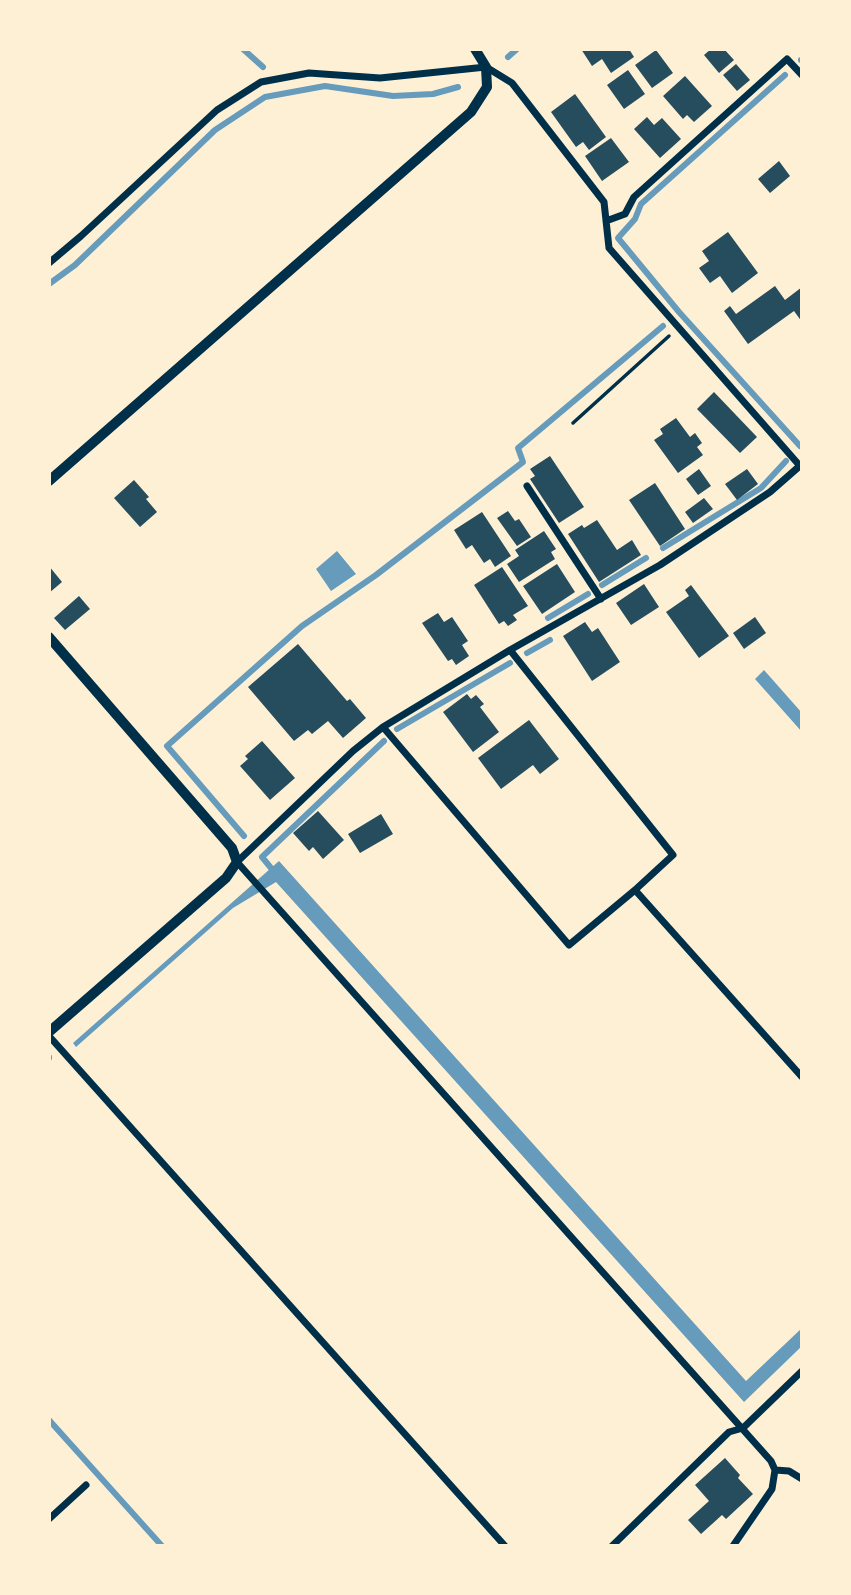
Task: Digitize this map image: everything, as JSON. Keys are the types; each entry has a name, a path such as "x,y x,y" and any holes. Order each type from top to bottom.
{"street":[{"path":"49,481 471,111 487,87 486,68 475,49"},
{"path":"606,221 625,214 634,197 787,59 802,75"},
{"path":"49,263 217,110 261,82 309,73 380,78 486,68 512,83 604,202 609,248 801,465 770,492 660,565 510,650 383,727 237,862 226,878 49,1034 505,1546"},
{"path":"527,486 601,599"},
{"path":"49,638 232,848 237,862 743,1428 775,1470 772,1489 733,1546"},
{"path":"383,727 569,945 673,855 510,650"},
{"path":"635,890 802,1077"},
{"path":"612,1546 729,1432 743,1428 802,1371"},
{"path":"775,1470 789,1471 802,1479"},
{"path":"49,1519 86,1485"}],"path":[{"path":"573,423 679,328"}],"water":[{"path":"337,551 356,574 331,591 316,569"},
{"path":"764,670 802,713 802,732 755,679"},
{"path":"279,861 746,1381 802,1328 802,1346 744,1402 276,882 233,908 76,1047 73,1043"}],"building":[{"path":"581,49 629,49 634,57 611,73 602,59 592,66"},
{"path":"711,49 724,49 734,60 719,73 704,55"},
{"path":"656,50 673,73 652,88 635,65"},
{"path":"736,64 750,80 737,91 723,75"},
{"path":"628,70 645,94 624,109 607,85"},
{"path":"685,76 712,106 694,122 687,115 683,119 663,96"},
{"path":"575,94 606,137 589,150 583,142 576,147 551,112"},
{"path":"647,117 654,125 662,118 681,139 660,158 634,129"},
{"path":"611,138 629,162 602,181 585,156"},
{"path":"779,161 790,176 770,193 758,179"},
{"path":"728,232 758,273 732,293 720,276 710,283 699,268 709,261 702,251"},
{"path":"775,286 785,300 802,287 802,322 794,311 748,344 724,311 730,306 736,314"},
{"path":"714,392 757,437 740,453 697,409"},
{"path":"676,418 690,437 695,433 702,443 697,447 703,455 678,473 654,440 663,434 660,429"},
{"path":"550,456 584,507 559,523 530,479 535,476 530,469"},
{"path":"699,469 711,486 698,495 686,479"},
{"path":"747,469 758,484 737,500 725,484"},
{"path":"134,480 149,497 146,499 157,512 140,527 114,498"},
{"path":"655,483 685,529 660,546 629,500"},
{"path":"704,498 713,509 693,523 685,512"},
{"path":"508,511 515,521 519,519 531,537 517,546 497,518"},
{"path":"482,512 511,556 495,567 490,559 484,563 472,545 466,549 454,530"},
{"path":"597,520 617,550 632,540 641,555 599,582 568,534"},
{"path":"544,531 556,549 551,552 555,559 519,582 507,564 519,556 515,550"},
{"path":"557,564 575,592 542,614 523,586"},
{"path":"49,566 62,582 49,593"},
{"path":"502,567 528,606 513,615 517,620 508,626 504,621 499,624 474,585"},
{"path":"644,584 659,607 631,625 616,603"},
{"path":"691,585 729,636 699,658 666,612 689,596 685,590"},
{"path":"79,596 90,609 65,630 54,618"},
{"path":"438,613 444,622 452,617 468,641 462,645 469,656 456,665 452,659 448,661 422,623"},
{"path":"755,617 766,633 744,649 733,633"},
{"path":"585,622 592,632 598,628 620,662 592,681 563,636"},
{"path":"298,644 347,701 350,699 366,718 343,738 328,721 312,734 308,730 294,741 248,687"},
{"path":"467,694 471,699 476,695 484,704 480,707 499,732 473,752 443,712"},
{"path":"529,720 559,759 540,774 533,765 501,789 478,758"},
{"path":"262,741 295,778 270,800 240,766 248,759 245,756"},
{"path":"318,811 344,840 323,859 313,847 309,851 293,833"},
{"path":"381,814 393,834 360,853 348,834"},
{"path":"725,1458 753,1494 726,1519 722,1515 701,1534 688,1520 709,1501 695,1485"}],"waterway":[{"path":"243,49 263,67"},
{"path":"508,57 517,49"},
{"path":"785,75 641,204 635,219 618,238 679,312 800,446"},
{"path":"49,284 75,265 215,130 265,97 325,86 393,96 433,94 458,87"},
{"path":"244,836 167,746 302,626 376,575 523,462 518,448 663,326"},
{"path":"663,548 761,488 786,461"},
{"path":"602,585 646,558"},
{"path":"548,618 588,594"},
{"path":"527,653 550,640"},
{"path":"397,729 510,663"},
{"path":"271,868 262,857 384,741"},
{"path":"49,1420 162,1546"}]}
